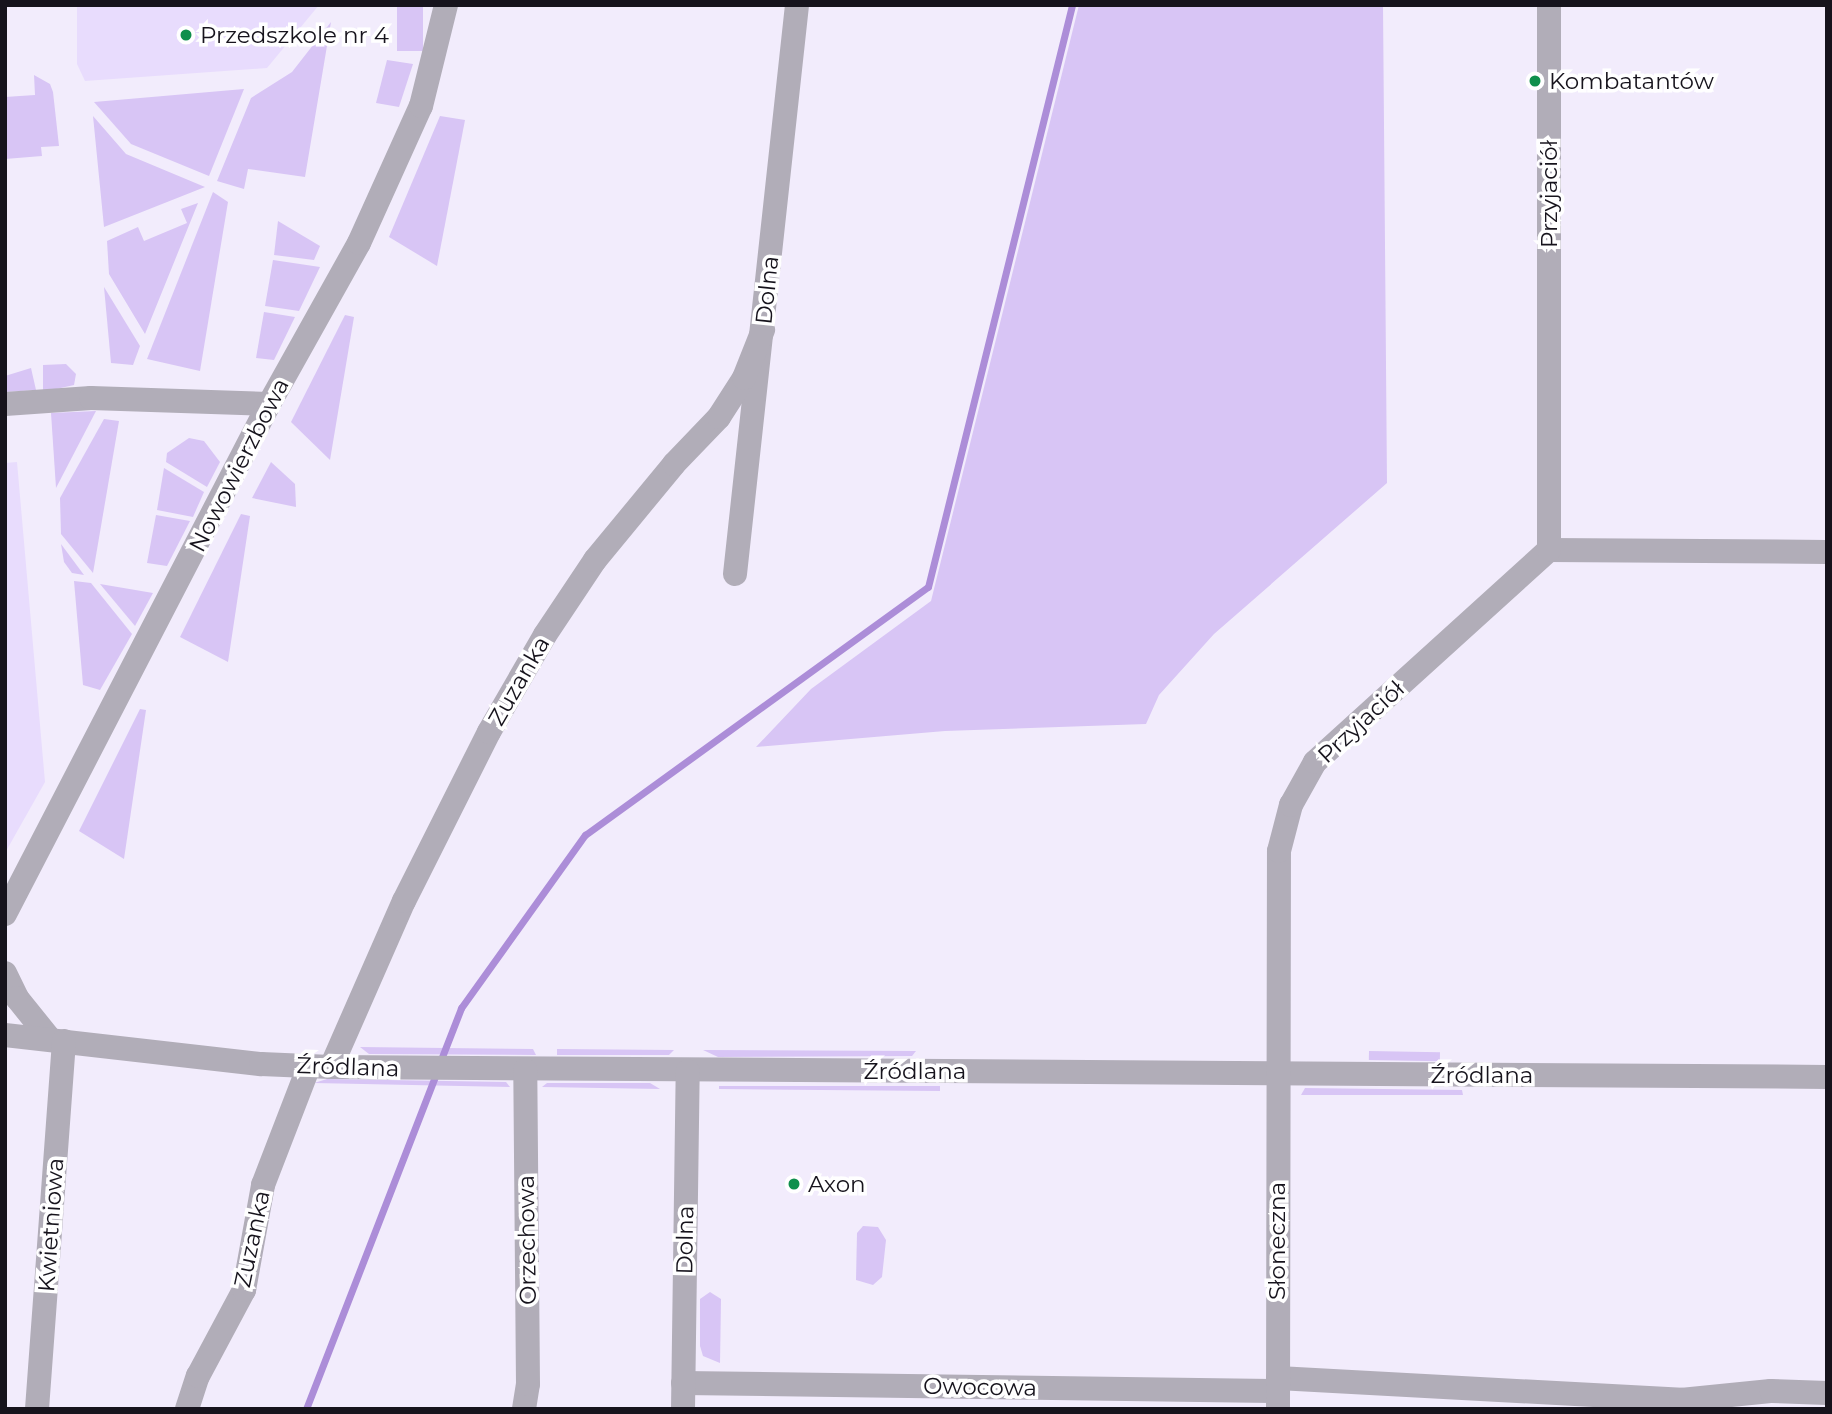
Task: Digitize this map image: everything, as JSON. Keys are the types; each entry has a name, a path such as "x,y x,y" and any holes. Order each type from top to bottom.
{"street":[{"name":"Nowowierzbowa","path":"5,914 269,404 396,168 421,106 446,5"},
{"name":"Dolna","path":"735,574 797,5"},
{"name":"Przyjaciół","path":"1277,1073 1279,851 1291,806 1315,762 1549,550 1549,5"},
{"name":"Zuzanka","path":"187,1409 198,1376 244,1290 263,1185 276,1140 320,1067 489,732 545,635 595,560 719,417 744,378 763,330"},
{"path":"5,404 91,398 269,404"},
{"path":"1549,550 1827,552"},
{"path":"5,973 17,998 57,1040"},
{"name":"Źródlana","path":"5,1035 320,1067 439,1070 1827,1077"},
{"name":"Kwietniowa","path":"37,1409 57,1040"},
{"name":"Orzechowa","path":"524,1409 528,1384 525,1070"},
{"name":"Dolna","path":"683,1409 688,1071"},
{"name":"Słoneczna","path":"1277,1073 1278,1393"},
{"name":"Owocowa","path":"683,1383 1681,1400 1771,1391 1827,1393"}],"shaded area":[{"name":"Przedszkole nr 4","path":"77,5 319,5 267,68 85,81 77,64"},
{"path":"397,5 423,5 423,51 397,51"},
{"path":"1079,5 1383,5 1387,483 1214,634 1159,695 1146,724 945,731 756,747 811,689 931,601"},
{"path":"331,22 305,177 248,169 244,189 217,181 251,98 292,72"},
{"path":"387,60 413,64 399,107 376,103"},
{"path":"34,75 50,84 53,92 59,146 41,147 42,156 5,159 5,97 35,95"},
{"path":"244,89 209,176 131,144 94,102"},
{"path":"93,116 126,154 205,187 104,227"},
{"path":"440,116 465,120 437,266 389,237"},
{"path":"213,192 228,202 200,371 147,359"},
{"path":"198,203 145,334 109,274 107,241 138,227 144,241 187,223 181,209"},
{"path":"278,221 320,246 314,260 274,255"},
{"path":"273,260 320,267 299,311 265,306"},
{"path":"104,287 140,346 133,365 111,363"},
{"path":"264,312 295,317 274,360 256,358"},
{"path":"345,315 354,317 330,460 291,422"},
{"path":"66,364 76,374 74,385 43,392 43,365"},
{"path":"31,368 36,390 5,392 5,376"},
{"path":"96,411 56,488 51,413"},
{"path":"104,419 119,421 93,573 61,534 60,498"},
{"path":"189,438 204,441 220,462 207,487 166,462 167,453"},
{"path":"17,462 45,782 5,853 5,463"},
{"path":"271,462 295,484 296,507 252,498"},
{"path":"164,468 204,492 193,517 157,510"},
{"path":"241,514 250,516 228,662 180,637"},
{"path":"156,515 190,521 167,566 147,563"},
{"path":"61,544 84,575 72,573 64,562"},
{"path":"74,581 91,583 132,634 100,690 83,685"},
{"path":"100,584 153,593 135,626"},
{"path":"140,709 146,710 124,859 79,831"},
{"path":"360,1047 533,1049 536,1055 369,1054"},
{"path":"557,1049 674,1050 669,1055 557,1055"},
{"path":"703,1050 916,1051 912,1056 718,1057"},
{"path":"1369,1051 1440,1052 1440,1061 1369,1060"},
{"path":"327,1079 506,1082 510,1087 314,1083"},
{"path":"547,1083 650,1083 660,1089 542,1087"},
{"path":"719,1086 940,1086 940,1091 719,1089"},
{"path":"1305,1088 1462,1090 1463,1095 1301,1095"},
{"path":"863,1226 878,1227 886,1240 882,1277 873,1285 856,1280 857,1233"},
{"path":"710,1292 721,1299 720,1363 703,1356 700,1346 700,1299"}],"waterway":[{"path":"440,1062 461,1008 585,835 928,587 1072,5"},
{"path":"306,1409 436,1073"}],"place":[{"name":"Przedszkole nr 4","path":"186,35"},
{"name":"Kombatantów","path":"1535,81"},
{"name":"Axon","path":"794,1184"}]}
